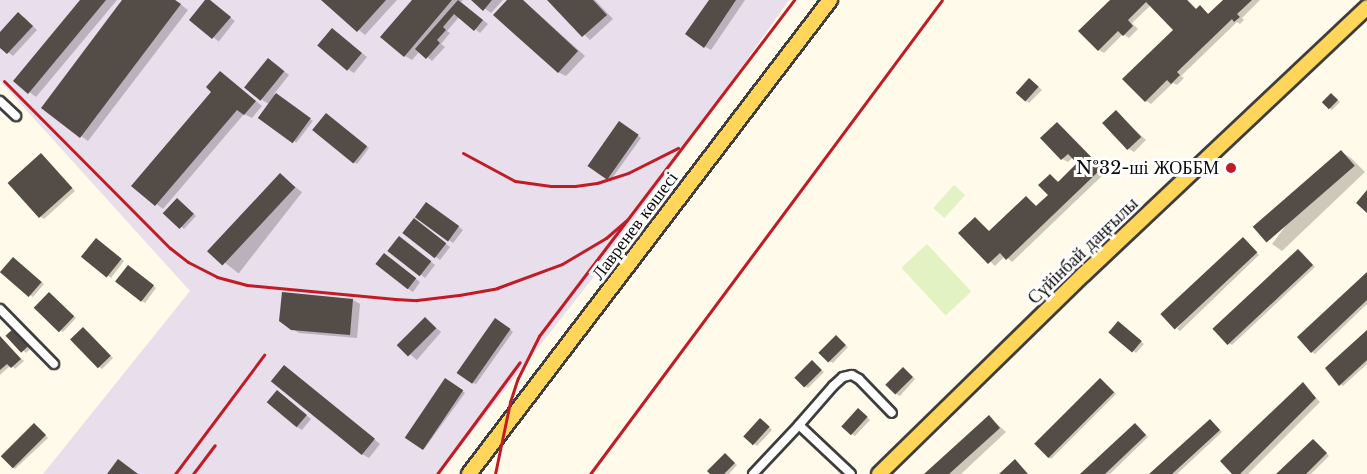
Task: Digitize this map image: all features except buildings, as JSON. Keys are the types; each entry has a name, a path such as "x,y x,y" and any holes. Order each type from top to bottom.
{"main road":[{"name":"Лавренев көшесі","path":"469,474 830,0"},
{"name":"Сүйінбай даңғылы","path":"879,474 1084,274 1367,7"}],"street":[{"path":"0,101 16,116"},
{"path":"0,309 54,364"},
{"path":"753,474 843,377 852,375 859,379 892,413"},
{"path":"799,425 851,474"}],"shaded area":[{"path":"0,0 789,0 592,279 439,474 43,474 190,291 0,81"}],"green space":[{"path":"954,185 965,195 944,218 933,208"},
{"path":"927,244 971,292 946,315 901,268"}],"railway":[{"path":"495,474 510,402 518,378 539,336 794,0"},
{"path":"590,474 942,0"},
{"path":"4,81 170,248 188,262 217,277 247,285 395,299 417,300 459,295 497,288 562,264 606,238 627,220"},
{"path":"463,153 515,181 551,186 575,186 597,183 628,173 678,148"},
{"path":"175,474 264,355"},
{"path":"437,474 520,362"},
{"path":"193,474 215,445"}],"place":[{"name":"№32-ші ЖОББМ","path":"1231,168"}]}
